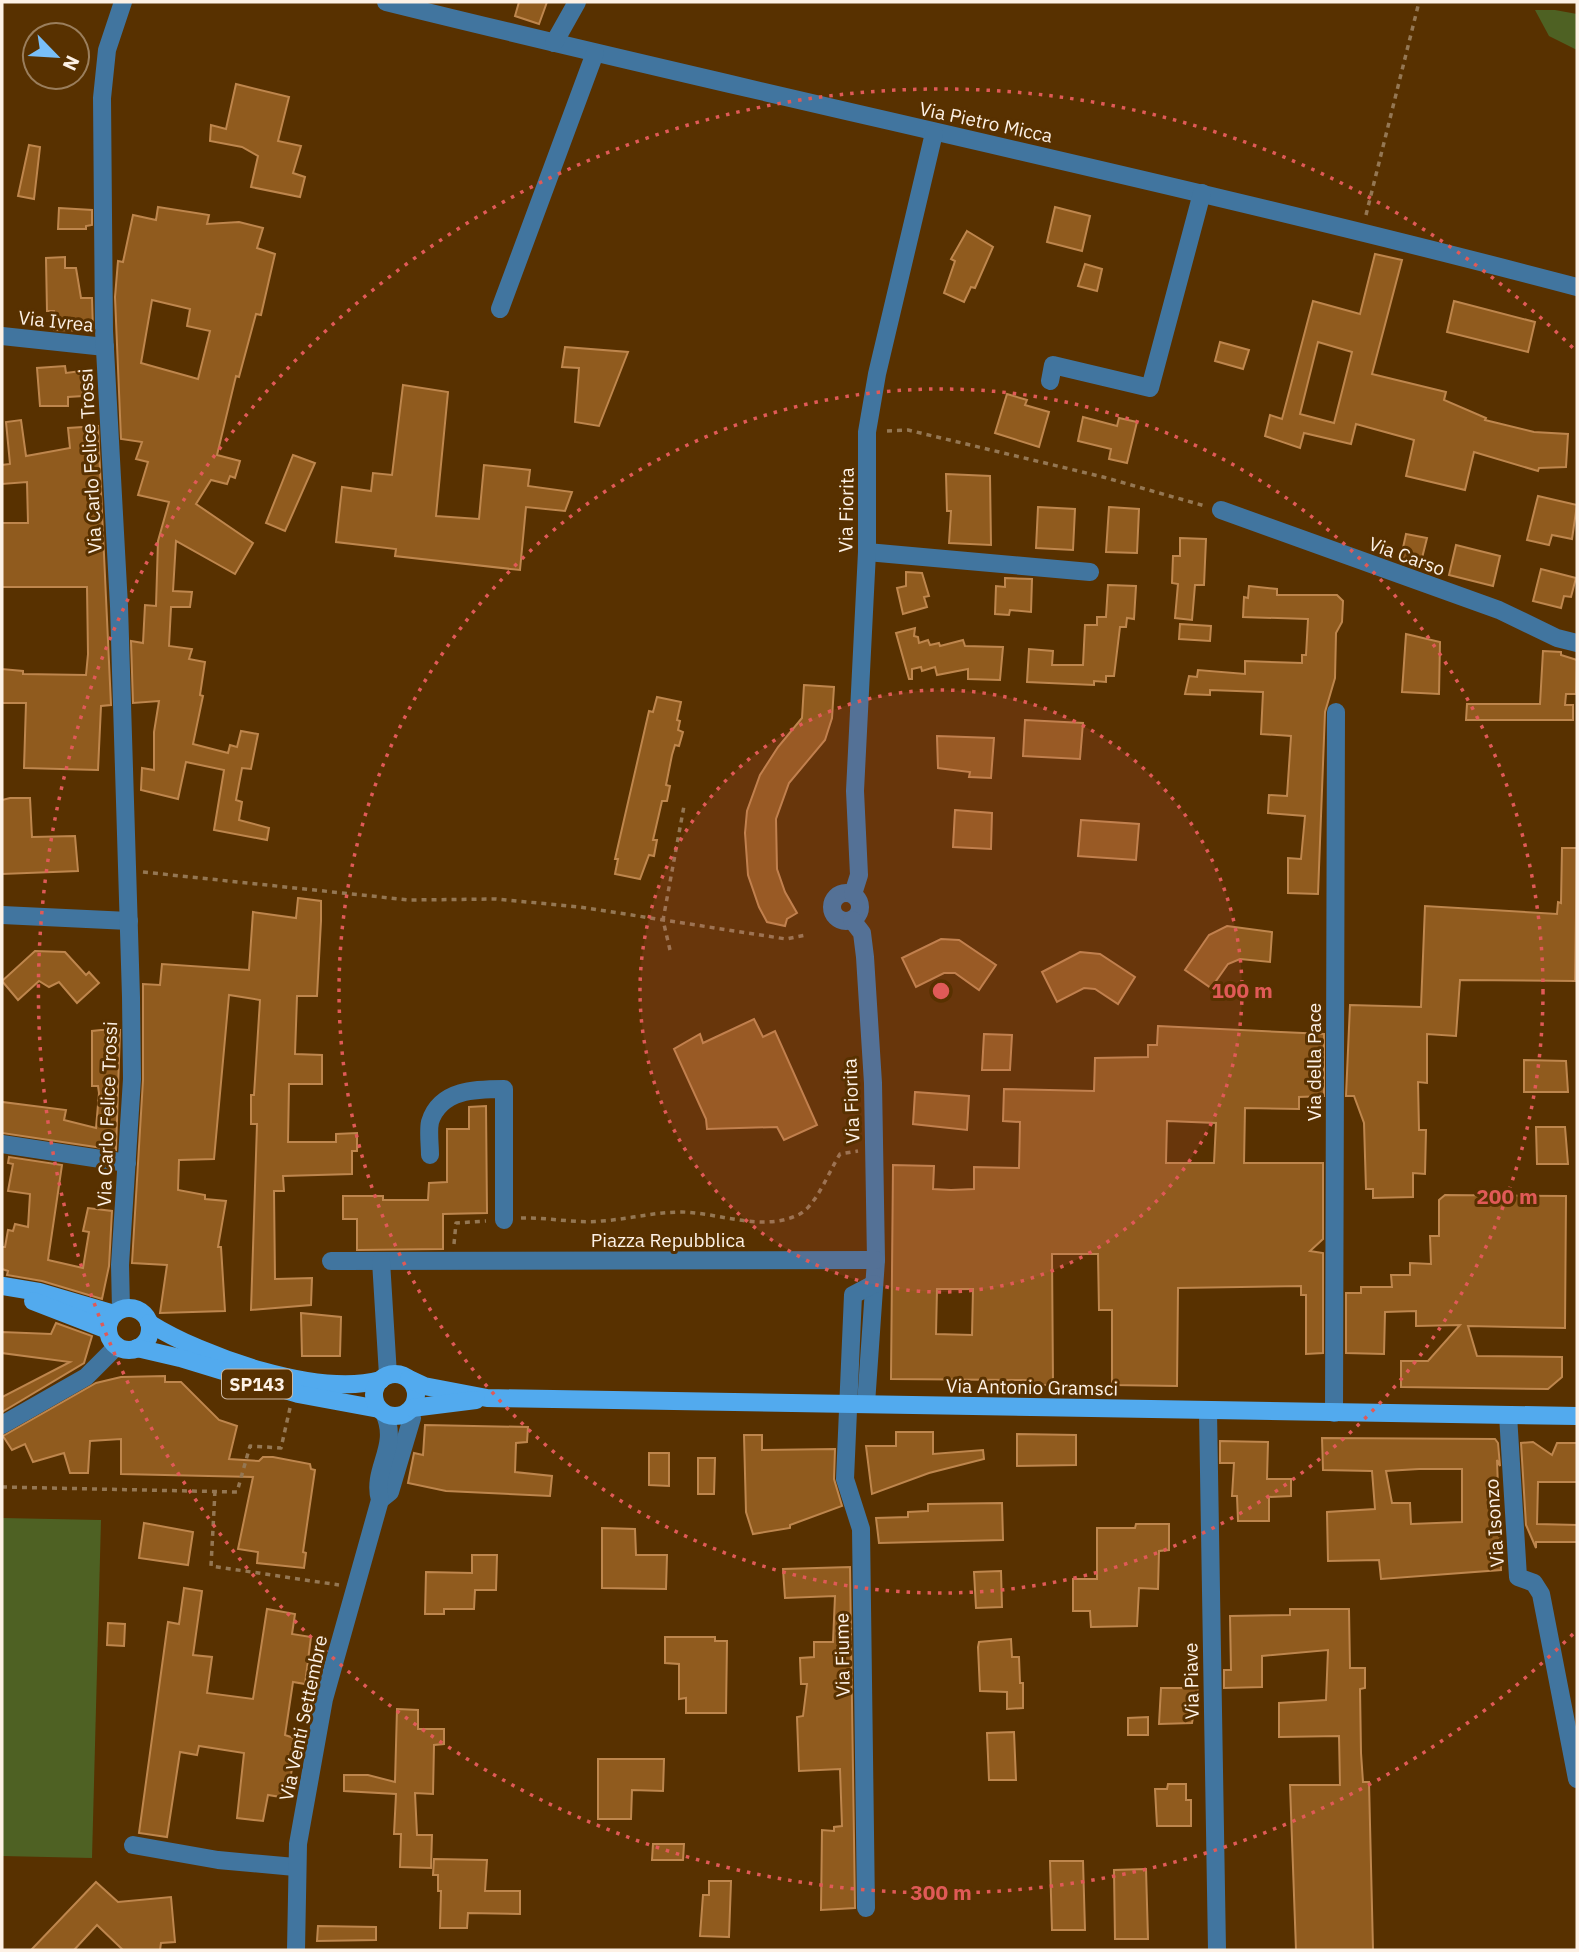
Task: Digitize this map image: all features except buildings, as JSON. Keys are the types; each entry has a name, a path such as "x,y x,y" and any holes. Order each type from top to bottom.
{"main road":[{"name":"SP143","path":"2,1286 40,1292 114,1317 141,1311 149,1323 216,1353 301,1379 357,1385 399,1374 409,1379"},
{"path":"114,1317 117,1346"},
{"path":"137,1348 149,1335 149,1323"},
{"name":"SP143","path":"117,1346 180,1357 293,1393 381,1411 393,1416 411,1409"},
{"path":"381,1411 374,1396 384,1378"},
{"name":"Via Antonio Gramsci","path":"409,1379 424,1386 487,1398 1577,1416"},
{"path":"409,1379 415,1389 411,1409"},
{"name":"Via Antonio Gramsci","path":"411,1409 487,1398"}],"street":[{"name":"Via Carlo Felice Trossi","path":"114,1317 132,1079 118,606 105,347 102,98 107,50 123,2"},
{"name":"Via Pietro Micca","path":"386,2 934,133 1362,230 1577,287"},
{"path":"554,43 577,2"},
{"path":"500,309 596,53"},
{"name":"Via Fiorita","path":"866,1404 876,1260 865,957 862,933 852,920 841,920 831,908 837,895 853,894 859,875 855,791 867,552 867,432 877,374 934,133"},
{"path":"1049,381 1054,365 1150,388 1202,193"},
{"name":"Via Ivrea","path":"2,336 105,347"},
{"name":"Via Carso","path":"1221,510 1499,610 1556,638 1577,643"},
{"path":"867,552 1090,572"},
{"name":"Via della Pace","path":"1334,1413 1336,712"},
{"path":"2,915 129,921"},
{"path":"430,1154 430,1122 440,1103 460,1093 504,1089 504,1220"},
{"path":"2,1144 127,1163"},
{"name":"Piazza Repubblica","path":"331,1261 876,1260"},
{"path":"381,1261 384,1378"},
{"path":"847,1404 853,1295 874,1284"},
{"path":"2,1425 86,1377 117,1346"},
{"name":"Via Fiume","path":"847,1404 845,1479 861,1529 866,1908"},
{"name":"Via Venti Settembre","path":"380,1500 390,1492 412,1418 411,1409"},
{"name":"Via Venti Settembre","path":"296,1950 295,1867 324,1699 380,1500 377,1488 390,1434 381,1411"},
{"name":"Via Piave","path":"1208,1412 1217,1950"},
{"name":"Via Isonzo","path":"1508,1415 1518,1577 1534,1583 1541,1594 1570,1701 1577,1779"},
{"path":"133,1845 218,1860 295,1867"}],"path":[{"path":"1362,230 1419,2"},
{"path":"867,432 908,430 1103,477 1221,510"},
{"path":"670,950 663,920 684,806"},
{"path":"127,870 409,900 496,900 580,906 786,939 806,935"},
{"path":"457,1261 456,1223 546,1217 600,1222 652,1213 678,1212 700,1213 739,1221 781,1221 811,1206 840,1154 874,1149"},
{"path":"2,1487 237,1492 250,1446 281,1448 293,1393"},
{"path":"215,1491 211,1566 356,1587"}],"green space":[{"path":"1535,10 1577,14 1577,50 1549,36"},
{"path":"2,1518 101,1520 92,1858 2,1856"}]}
